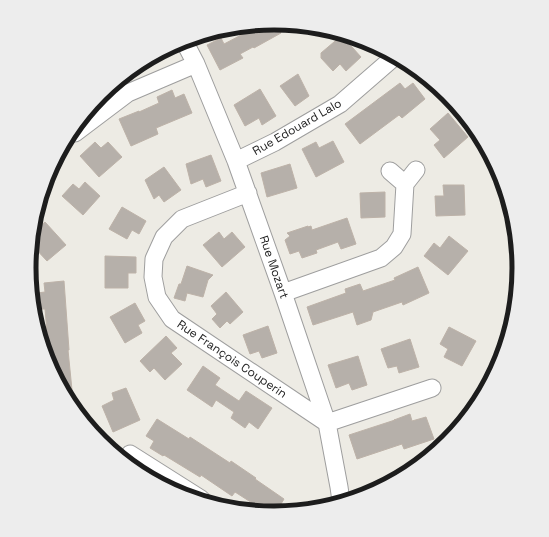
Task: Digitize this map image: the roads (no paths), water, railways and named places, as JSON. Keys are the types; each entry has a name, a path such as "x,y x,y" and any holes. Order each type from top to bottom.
{"street":[{"name":"Rue Mozart","path":"187,47 196,64 236,161 283,293 327,423 340,498"},
{"name":"Rue Edouard Lalo","path":"236,161 275,142 340,104 390,60"},
{"path":"81,128 128,93 196,64"},
{"path":"283,293 380,258 394,247 402,234 405,184 416,170"},
{"path":"390,171 405,184"},
{"name":"Rue François Couperin","path":"248,193 182,218 164,237 154,259 153,277 157,297 172,319 327,423"},
{"path":"327,423 432,388"},
{"path":"130,454 188,491"}]}
